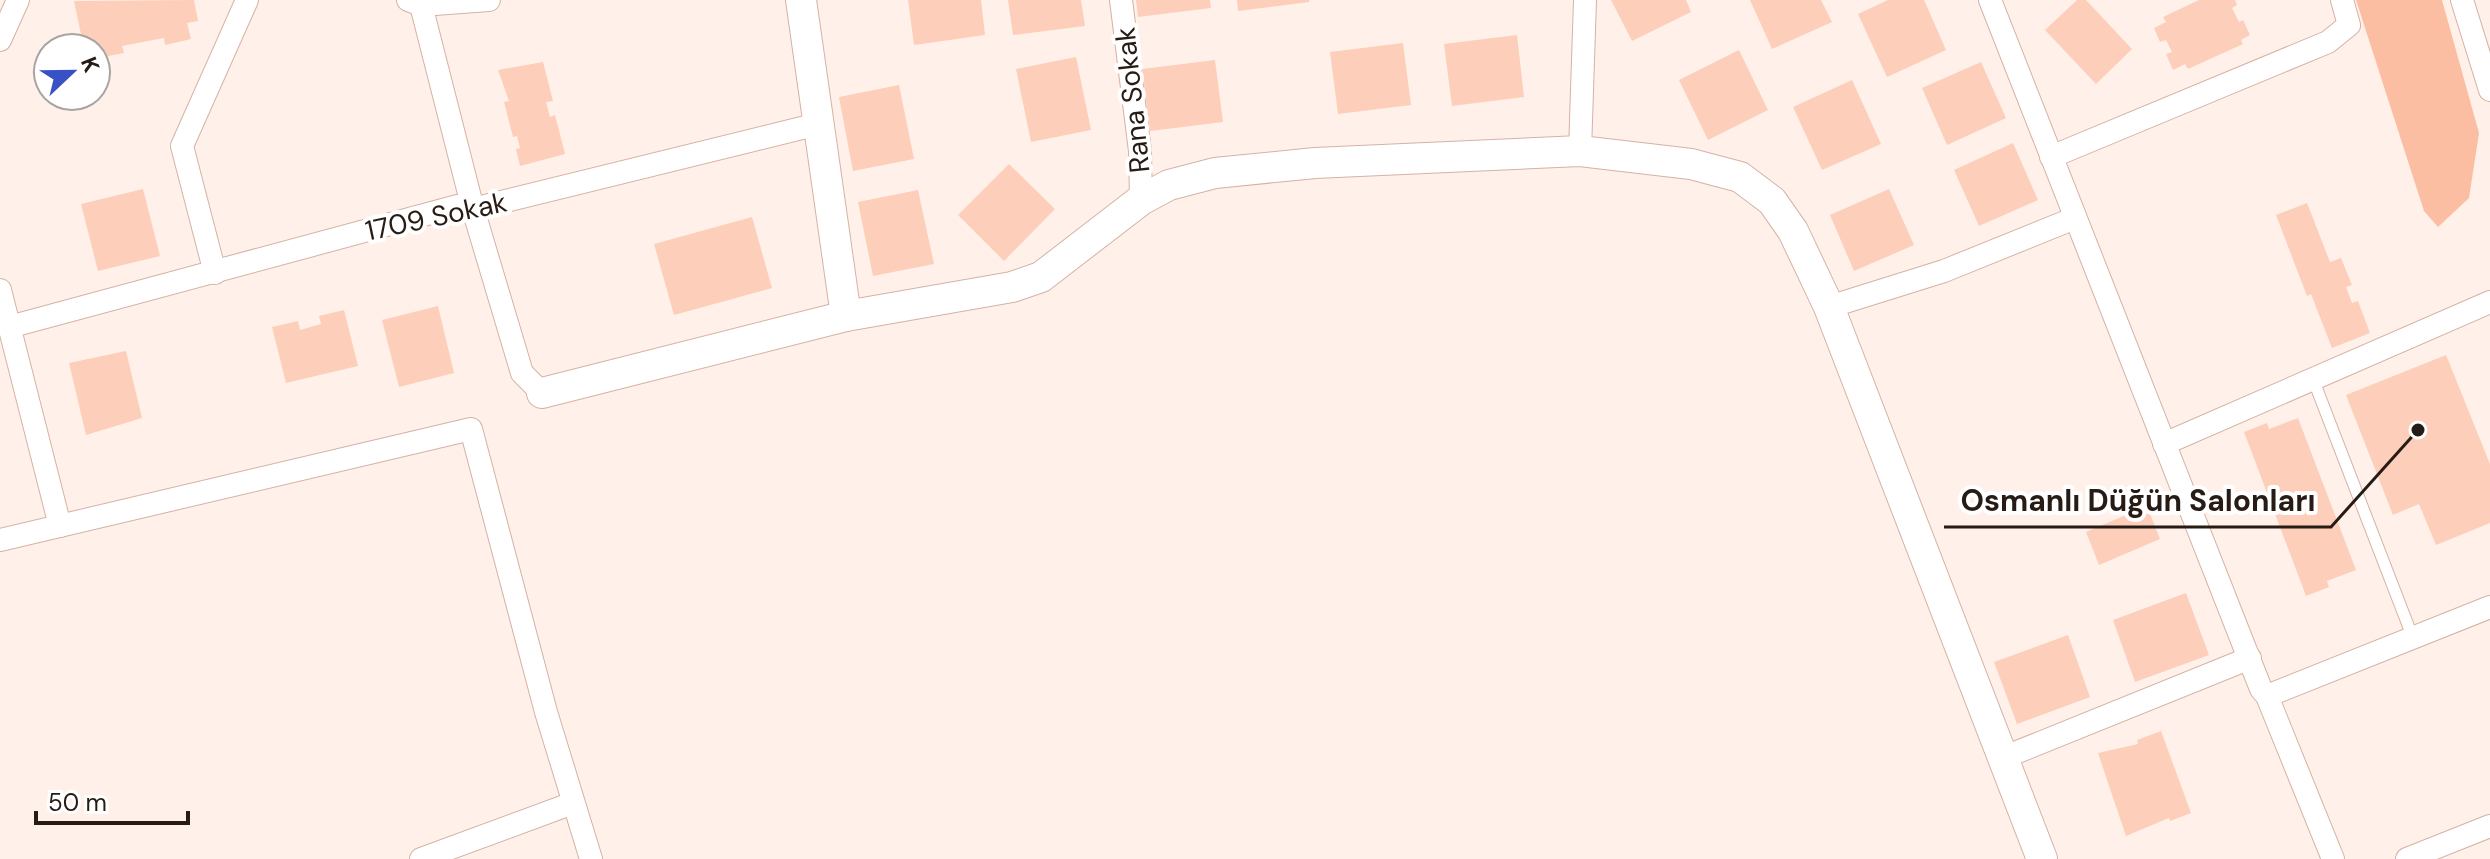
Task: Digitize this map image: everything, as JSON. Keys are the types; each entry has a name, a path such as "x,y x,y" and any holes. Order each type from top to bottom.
{"street":[{"path":"0,40 18,0"},
{"path":"215,273 182,146 247,0"},
{"path":"489,0 414,2 522,373 542,393 846,316 1012,287 1041,277 1141,200 1169,185 1215,173 1315,163 1580,151 1691,164 1740,177 1772,201 1793,231 1829,307 2042,859"},
{"path":"801,0 846,316"},
{"name":"Rana Sokak","path":"1121,0 1140,151 1141,200"},
{"path":"1580,151 1585,0"},
{"path":"1990,0 2261,689 2267,696 2333,859"},
{"path":"2051,157 2328,42 2349,25 2342,0"},
{"path":"2462,0 2490,90"},
{"name":"1709 Sokak","path":"9,327 457,206 473,209 818,124"},
{"path":"1829,307 1944,271 2075,218"},
{"path":"0,290 60,526"},
{"path":"2164,444 2490,302"},
{"path":"0,540 471,429 546,712 591,859"},
{"path":"2267,696 2490,607"},
{"path":"2005,757 2250,658"},
{"path":"421,859 573,803"},
{"path":"2407,859 2490,826"}],"lane":[{"path":"2313,379 2413,638"}],"shaded area":[{"path":"2356,0 2442,0 2479,133 2469,198 2438,227 2424,211"}],"building":[{"path":"194,0 198,21 187,23 191,39 165,45 164,38 122,46 124,53 112,55 112,32 80,32 74,1"},
{"path":"908,0 981,0 985,35 914,45"},
{"path":"1008,0 1081,0 1085,26 1013,35"},
{"path":"1136,0 1210,0 1211,8 1138,17"},
{"path":"1237,0 1309,0 1309,2 1238,11"},
{"path":"1611,0 1686,0 1691,12 1632,41"},
{"path":"1750,0 1821,0 1832,22 1772,49"},
{"path":"1888,0 1924,0 1946,50 1887,77 1858,14"},
{"path":"2077,0 2086,0 2132,49 2096,84 2045,30"},
{"path":"2199,0 2235,0 2237,5 2232,8 2239,22 2243,20 2250,35 2241,40 2243,44 2188,69 2185,64 2173,70 2166,54 2172,52 2166,40 2160,42 2154,28 2166,22 2163,17"},
{"path":"1517,35 1524,97 1452,106 1444,44"},
{"path":"1403,43 1411,105 1338,114 1330,52"},
{"path":"1739,50 1768,110 1708,140 1679,80"},
{"path":"1076,57 1091,130 1031,142 1016,69"},
{"path":"1215,60 1223,122 1150,131 1142,69"},
{"path":"543,62 553,101 546,102 550,117 555,115 565,154 520,166 516,149 520,148 517,136 513,137 504,102 509,101 498,70"},
{"path":"1981,62 2006,118 1947,145 1922,88"},
{"path":"1852,80 1881,144 1822,170 1793,107"},
{"path":"899,85 914,159 853,171 839,97"},
{"path":"2013,143 2038,200 1979,226 1954,170"},
{"path":"1009,164 1055,209 1004,261 958,215"},
{"path":"143,189 160,256 98,271 81,204"},
{"path":"1889,189 1914,245 1854,271 1830,215"},
{"path":"918,190 934,264 873,276 858,202"},
{"path":"2307,203 2330,262 2341,258 2352,285 2346,287 2352,303 2358,301 2370,333 2332,348 2311,294 2307,296 2276,215"},
{"path":"752,217 772,288 674,315 654,244"},
{"path":"438,306 454,373 399,387 382,320"},
{"path":"344,310 358,366 286,383 272,327 298,321 300,330 321,324 319,316"},
{"path":"126,351 142,418 86,435 69,363"},
{"path":"2446,355 2490,464 2490,523 2436,545 2419,504 2393,515 2346,395"},
{"path":"2298,418 2356,570 2327,581 2329,587 2306,596 2244,432 2267,423 2269,429"},
{"path":"2147,506 2160,539 2099,565 2086,532"},
{"path":"2186,593 2209,655 2135,682 2113,620"},
{"path":"2068,635 2090,697 2017,724 1994,662"},
{"path":"2161,731 2191,813 2170,821 2169,818 2126,836 2098,753 2138,744 2137,740"}],"place":[{"name":"Osmanlı Düğün Salonları","path":"2418,430"}]}
